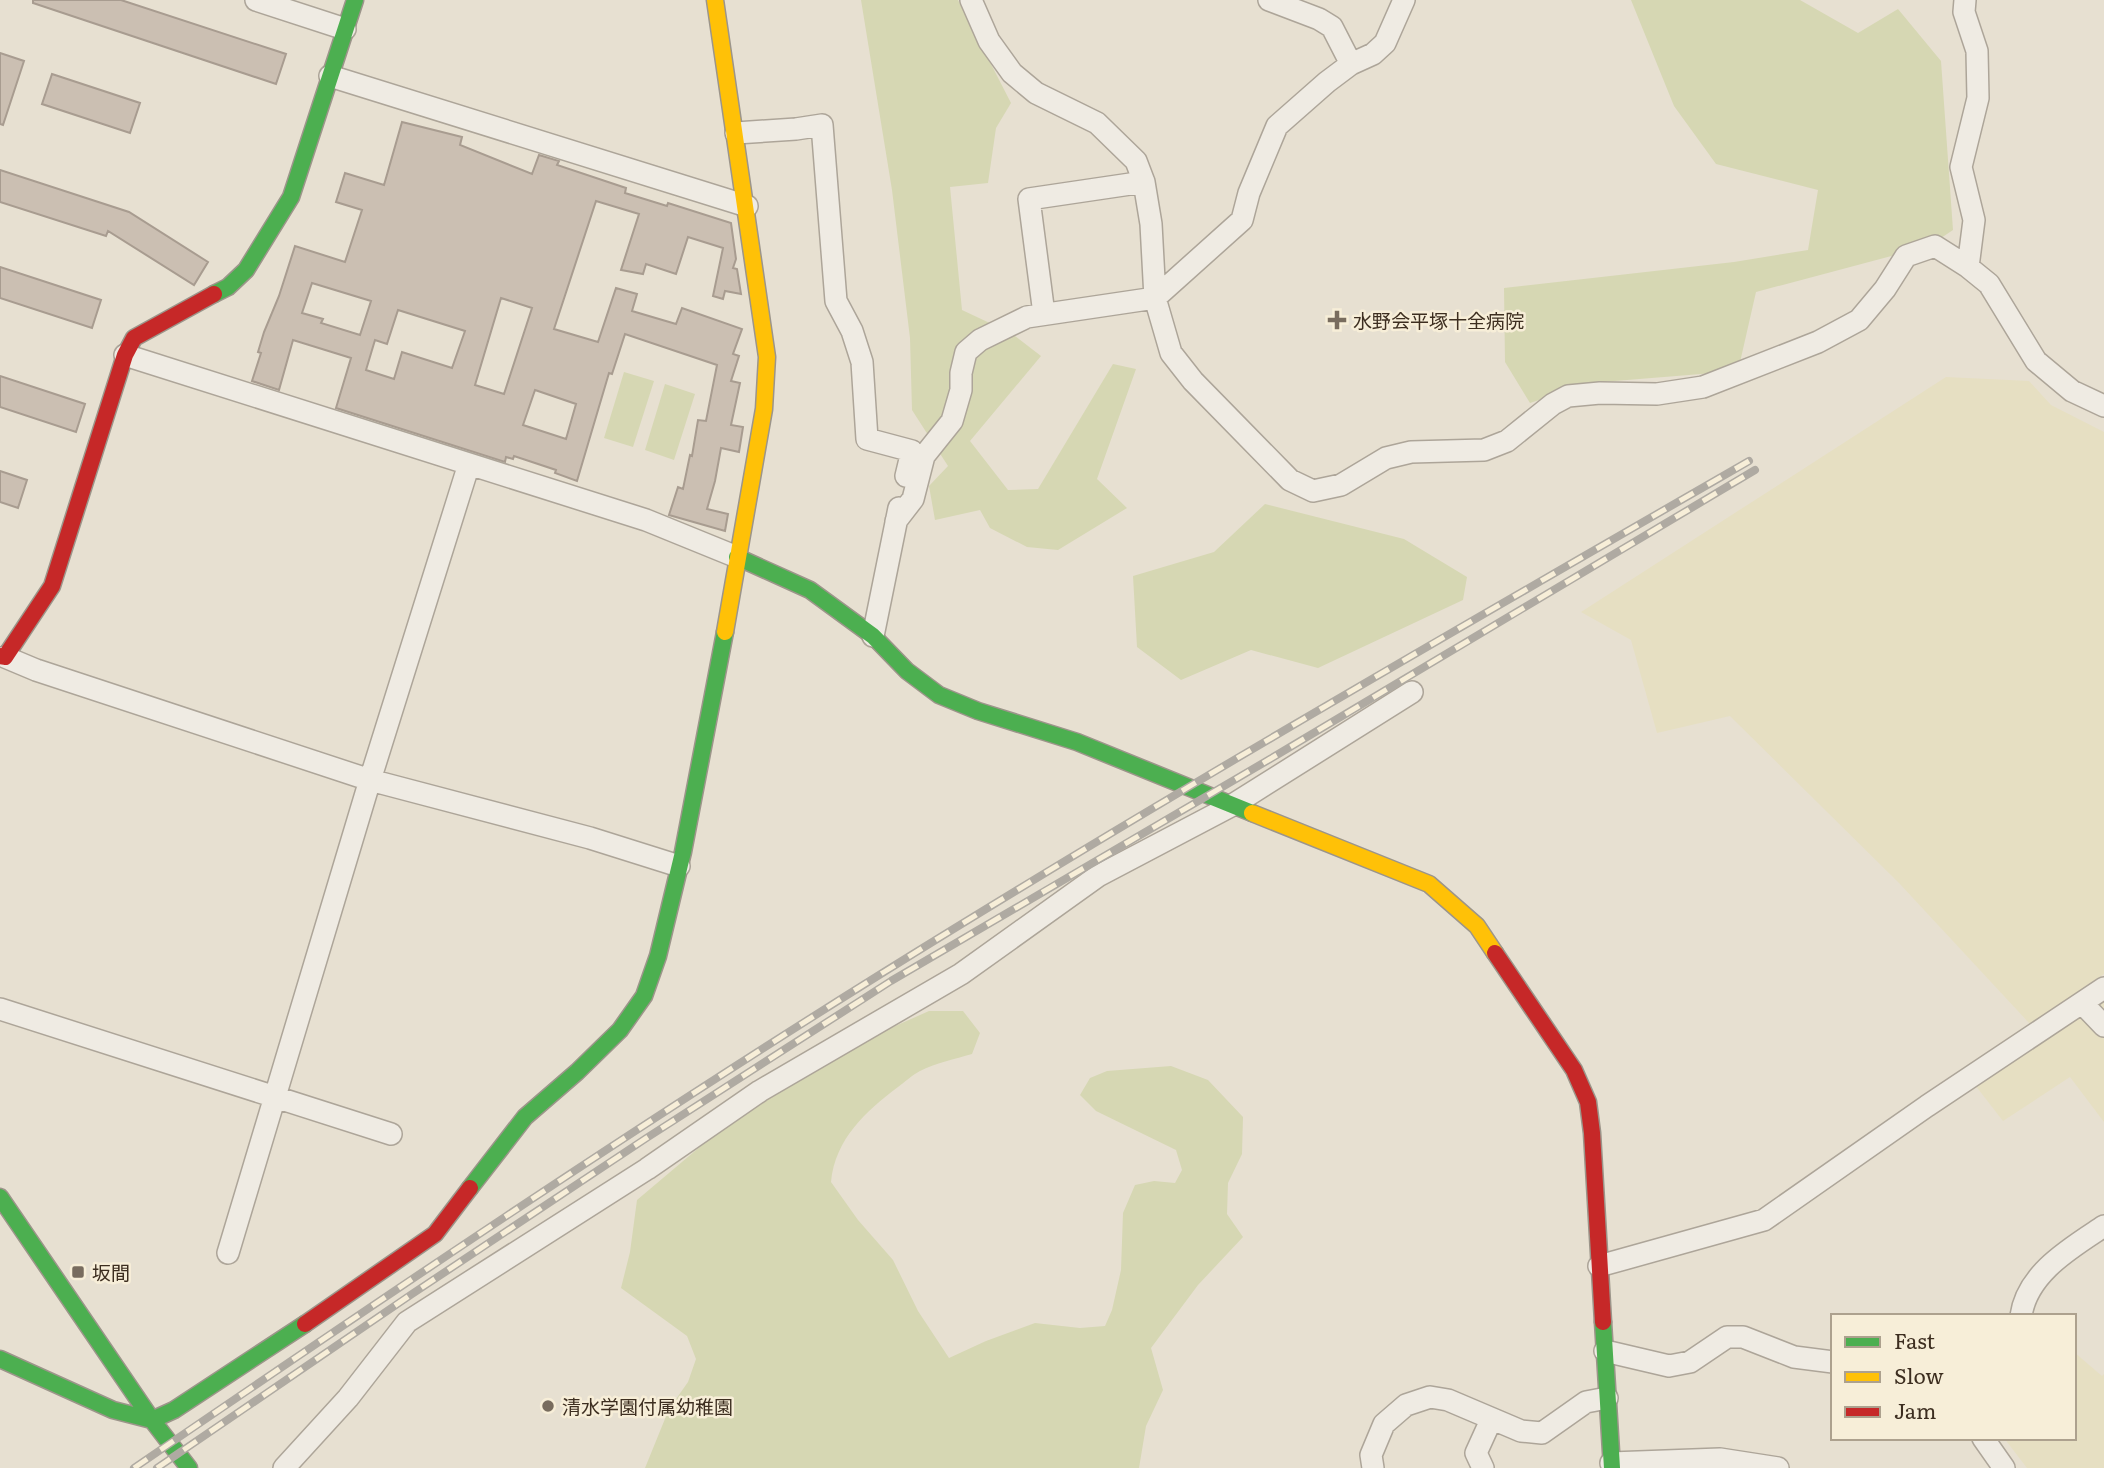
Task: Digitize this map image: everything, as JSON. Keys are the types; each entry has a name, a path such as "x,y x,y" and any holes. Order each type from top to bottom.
{"street":[{"path":"256,0 345,29"},
{"path":"355,0 290,197 246,270 228,287 134,338 125,355 52,586 3,656 57,677 370,780 590,838 679,866"},
{"path":"0,1359 113,1410 152,1420 174,1410 278,1343 435,1234 525,1117 578,1072 620,1030 644,996 658,956 711,710 764,409 767,358 715,0"},
{"path":"971,0 989,41 1012,74 1036,93 1097,123 1136,161 1144,182 1151,224 1155,298 1171,353 1193,381 1290,480 1313,491 1341,485 1386,458 1411,452 1484,450 1507,441 1553,404 1568,396 1600,393 1657,394 1703,387 1805,347 1859,320 1885,289 1906,256 1934,246 1969,267 1989,284 2036,361 2072,391 2104,406"},
{"path":"1269,0 1319,19 1332,27 1351,64"},
{"path":"896,521 913,499 924,456 952,421 961,390 961,373 966,352 980,340 1027,317 1155,298 1242,220 1249,193 1278,126 1351,64 1373,54 1385,43 1404,0"},
{"path":"1965,0 1964,12 1977,51 1978,98 1961,167 1974,220 1969,267"},
{"path":"330,76 747,206"},
{"path":"736,134 822,125 836,301 852,331 862,362 867,439 912,451 873,636"},
{"path":"1044,314 1029,199 1144,182"},
{"path":"125,355 646,520 810,590 873,636 907,671 939,695 978,711 1077,742 1429,884 1477,926 1574,1070 1588,1102 1592,1132 1611,1466 1720,1459 1778,1468"},
{"path":"228,1253 370,780 469,464"},
{"path":"284,1468 348,1398 407,1322 647,1169 760,1091 961,974 1098,876 1231,806 1412,692"},
{"path":"1599,1266 1764,1220 1927,1106 2104,988"},
{"path":"2082,1003 2104,1026"},
{"path":"0,1009 391,1134"},
{"path":"0,1197 152,1420 189,1468"},
{"path":"2021,1314 2023,1301 2055,1258 2104,1226"},
{"path":"1605,1351 1669,1366 1689,1362 1727,1337 1742,1337 1794,1357 1831,1362"},
{"path":"1373,1468 1371,1455 1384,1424 1406,1405 1430,1397 1448,1400 1521,1431 1542,1433 1586,1402 1607,1398"},
{"path":"1483,1468 1476,1453 1491,1420"},
{"path":"1984,1440 2004,1468"}],"shaded area":[{"path":"1946,377 2029,381 2051,405 2104,432 2104,974 2030,1024 1899,883 1730,716 1657,733 1631,640 1581,612"},
{"path":"2104,999 2104,1122 2070,1077 2003,1121 1975,1085"},
{"path":"2076,1354 2102,1376 2104,1374 2104,1468 2027,1468 2006,1440 2076,1440"}],"green space":[{"path":"861,0 958,0 1011,103 996,128 988,183 950,187 962,310 1011,333 1041,356 970,441 1008,490 1038,489 1113,364 1136,369 1097,479 1127,508 1058,550 1027,547 990,528 980,510 935,520 929,486 948,466 912,410 910,338 892,190"},
{"path":"1631,0 1800,0 1858,33 1898,9 1941,61 1953,230 1929,246 1756,292 1738,371 1590,383 1530,403 1505,362 1504,288 1734,262 1808,250 1818,190 1716,164 1674,106"},
{"path":"624,372 654,381 633,447 604,438"},
{"path":"665,384 695,394 674,460 645,450"},
{"path":"1265,504 1404,539 1467,577 1463,600 1318,668 1251,650 1181,680 1137,647 1133,576 1214,552"},
{"path":"929,1011 963,1011 980,1033 972,1054 920,1071 875,1106 846,1139 839,1152 831,1182 858,1220 893,1260 918,1311 949,1358 1035,1323 1080,1328 1105,1326 1112,1310 1121,1270 1123,1213 1135,1185 1154,1181 1175,1183 1182,1170 1176,1150 1096,1111 1080,1095 1090,1078 1107,1071 1171,1066 1208,1080 1243,1117 1242,1154 1228,1183 1227,1214 1243,1237 1198,1285 1151,1348 1163,1390 1146,1426 1139,1468 645,1468 669,1409 688,1382 696,1359 687,1336 621,1288 630,1252 637,1200 734,1118 866,1039"}],"building":[{"path":"33,0 121,0 286,54 276,84 33,3"},
{"path":"0,53 24,61 3,125 0,124"},
{"path":"52,74 140,103 130,133 42,104"},
{"path":"402,122 462,137 460,145 532,174 539,155 559,161 557,165 626,188 625,193 731,223 736,259 733,268 737,269 741,294 725,291 723,299 713,296 723,248 688,237 676,274 646,264 643,274 621,270 639,214 596,201 554,329 598,342 616,288 637,294 632,311 676,324 682,308 742,329 733,354 739,356 731,381 740,383 731,425 743,427 739,452 721,448 707,509 728,514 725,531 669,515 678,487 683,489 698,420 706,421 717,365 625,334 612,374 609,373 577,481 555,473 556,470 514,456 513,459 506,457 505,462 336,408 351,358 293,340 279,390 252,381 264,332 295,246 345,262 362,210 336,202 345,173 384,185","holes":["312,283 371,301 360,335 321,323 323,319 302,313","501,298 532,308 504,394 475,385","398,310 465,331 452,368 402,352 394,379 366,370 375,340 387,344","535,390 576,404 566,439 523,425"]},
{"path":"0,170 129,212 208,262 194,285 108,231 106,236 0,202"},
{"path":"0,267 101,300 92,328 0,298"},
{"path":"0,376 85,404 76,432 0,407"},
{"path":"0,471 27,480 18,508 0,502"}],"railway":[{"path":"134,1468 506,1216 884,972 1206,777 1749,461"},
{"path":"157,1468 648,1137 891,981 1755,470"}],"traffic: fast":[{"path":"214,294 228,287 246,270 291,197 355,0"},
{"path":"737,557 810,590 873,636 907,671 939,695 978,711 1077,742 1252,813"},
{"path":"470,1188 525,1117 620,1030 644,996 658,956 683,852 725,632"},
{"path":"0,1197 152,1420 189,1468"},
{"path":"1603,1322 1612,1468"},
{"path":"0,1359 113,1410 152,1420 174,1410 305,1324"}],"traffic: slow":[{"path":"715,0 767,357 764,409 725,632"},
{"path":"1252,813 1429,884 1477,926 1495,953"}],"traffic: jam":[{"path":"0,656 5,657 52,586 125,355 134,338 214,294"},
{"path":"1495,953 1574,1070 1588,1102 1603,1322"},
{"path":"305,1324 435,1234 470,1188"}],"place":[{"name":"水野会平塚十全病院","path":"1337,320"},
{"name":"坂間","path":"78,1272"},
{"name":"清水学園付属幼稚園","path":"548,1406"}]}
